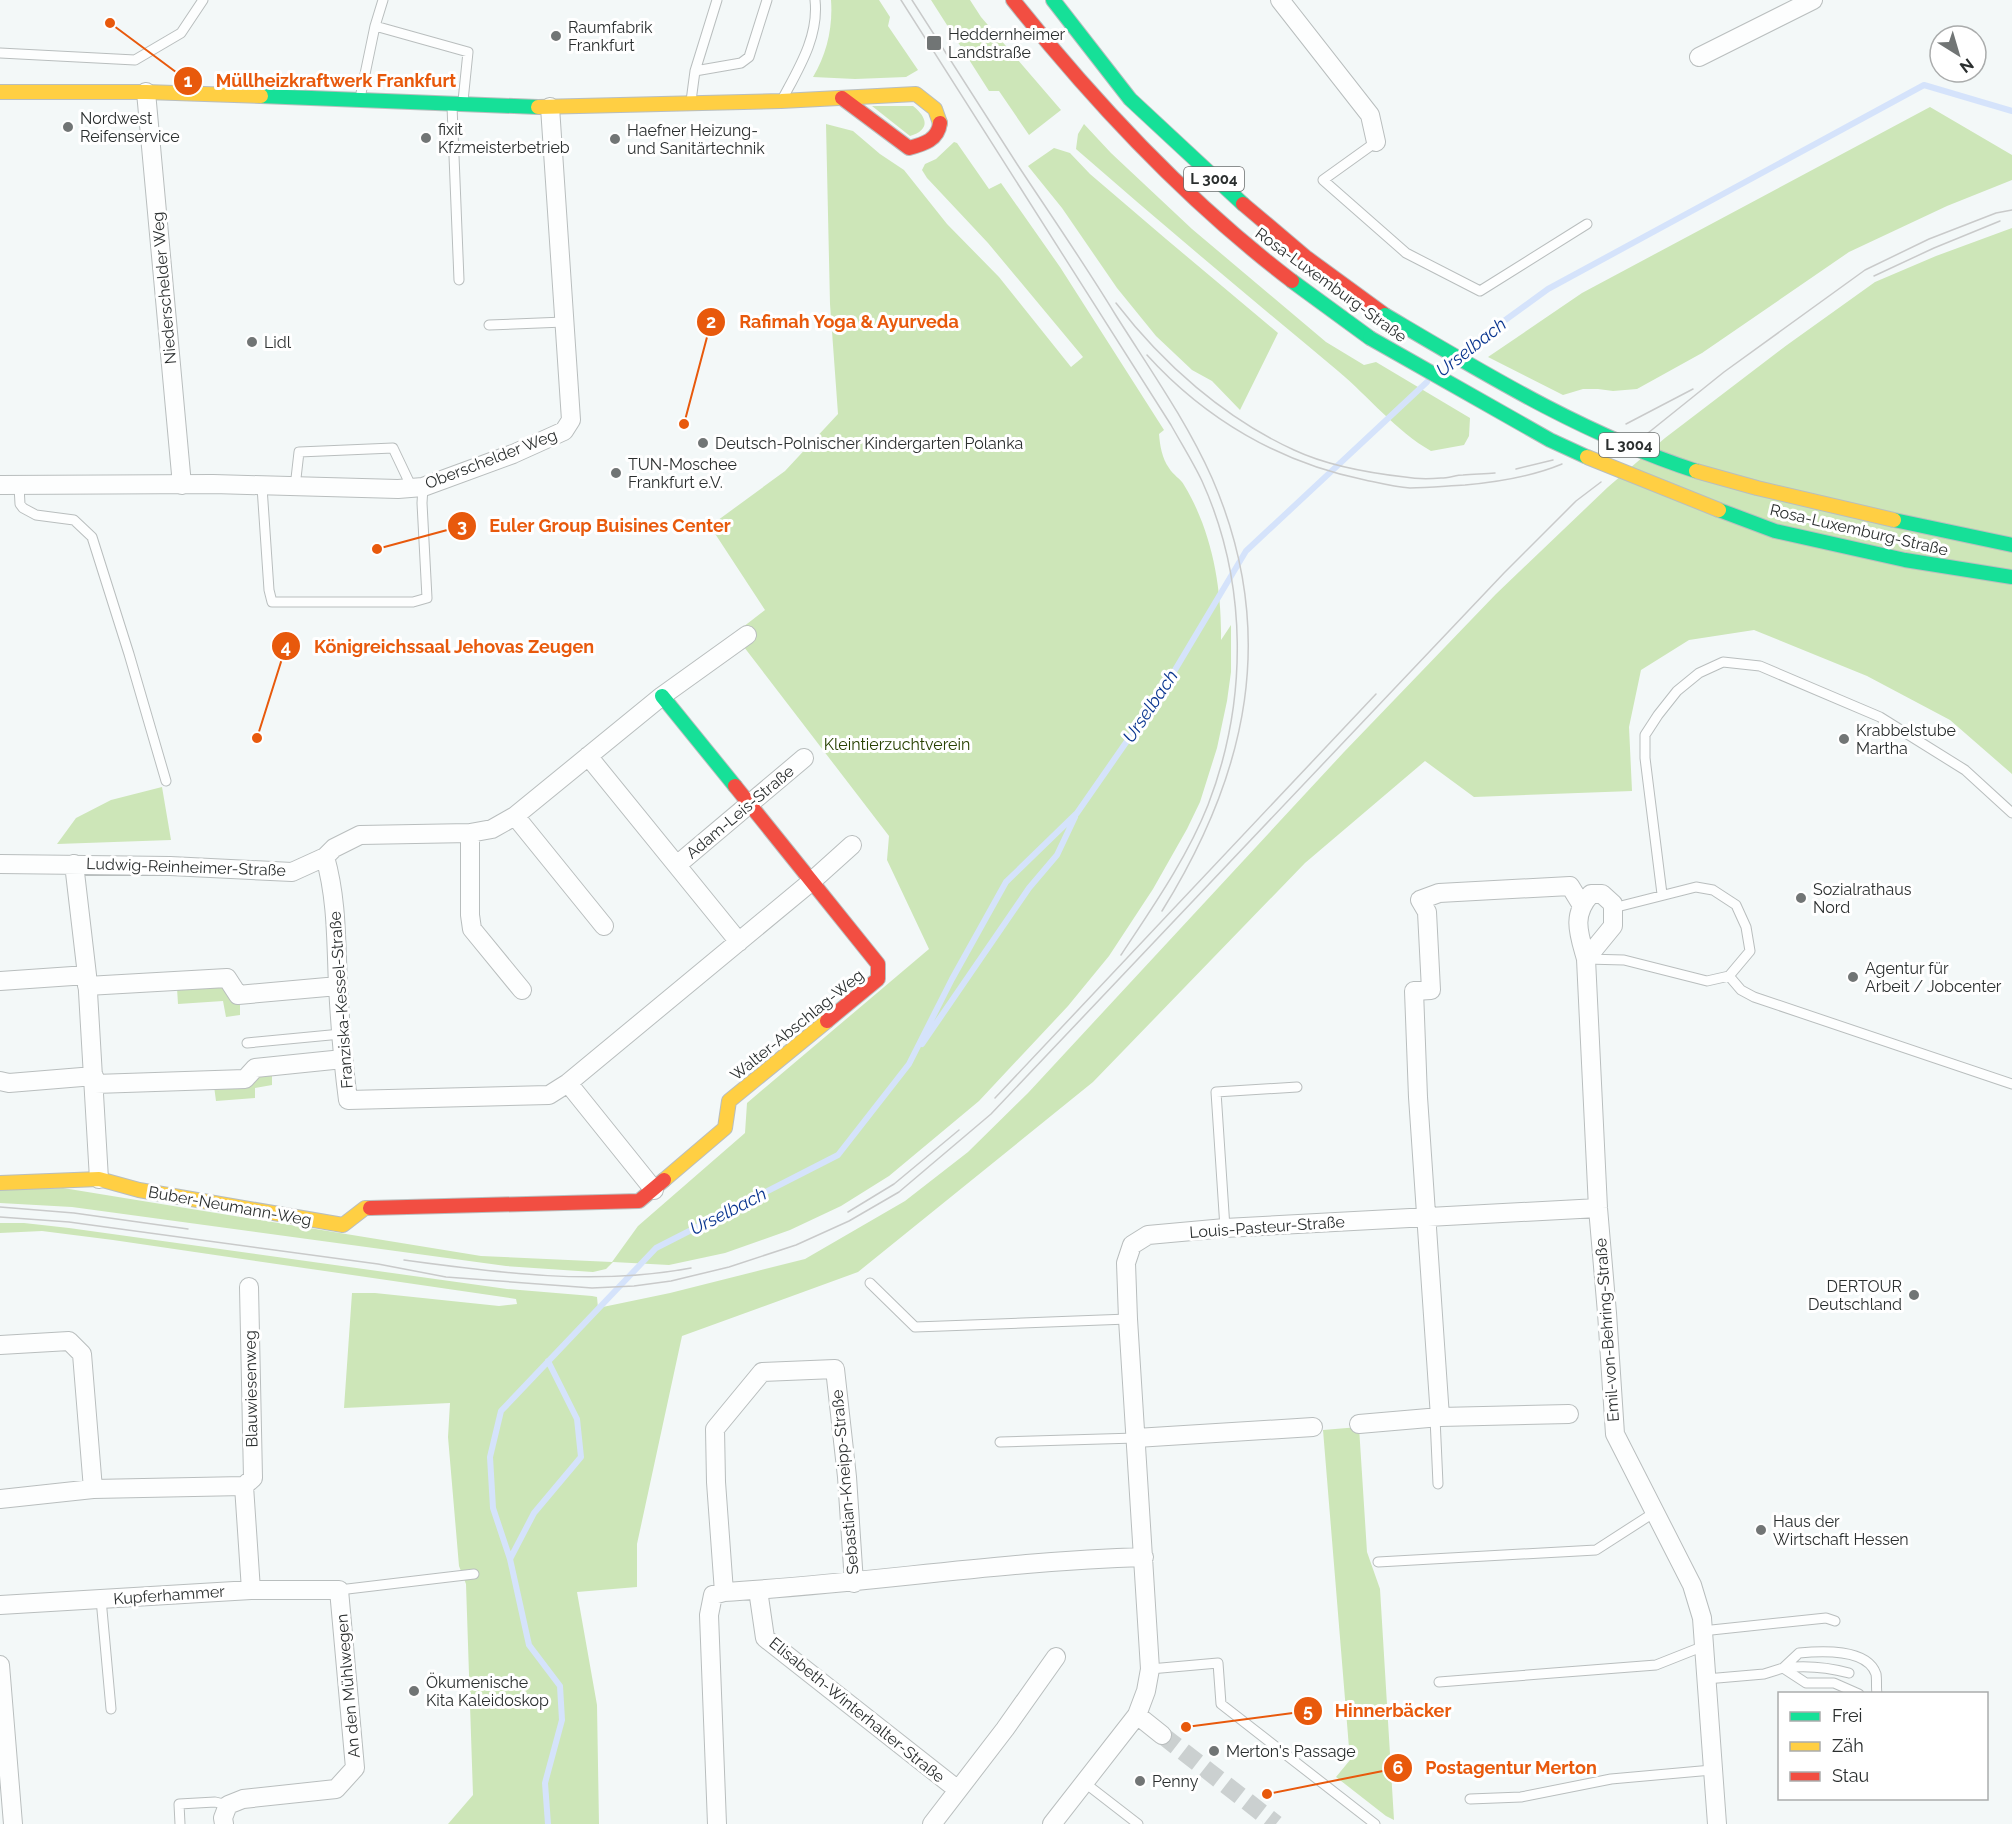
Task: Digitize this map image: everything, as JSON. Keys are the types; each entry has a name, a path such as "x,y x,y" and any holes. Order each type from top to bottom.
{"main road":[{"name":"Rosa-Luxemburg-Straße","path":"1013,0 1048,45 1129,135 1240,239 1370,338 1550,440 1610,467 1775,531 1872,553 1977,573 2012,577"},
{"name":"Rosa-Luxemburg-Straße","path":"1053,0 1130,99 1224,188 1307,258 1385,315 1477,369 1592,430 1677,465 1774,492 2012,544"},
{"path":"0,92 146,92 550,107 781,101 916,94 928,100 938,112 941,128 935,140 924,146 909,148 842,98"},
{"path":"1894,520 2012,531"},
{"name":"Walter-Abschlag-Weg","path":"357,1213 365,1208 639,1201 725,1128 729,1101 878,979 878,964 662,696"},
{"name":"Buber-Neumann-Weg","path":"0,1183 99,1179 139,1190 343,1225 351,1222 357,1213"}],"street":[{"path":"1280,0 1370,115 1376,142"},
{"path":"1699,57 1813,0"},
{"name":"Niederschelder Weg","path":"146,92 182,485"},
{"name":"Oberschelder Weg","path":"0,485 417,487 513,454 564,431 571,420 550,107"},
{"name":"Ludwig-Reinheimer-Straße","path":"0,864 74,864 292,872 325,857 334,848 360,835 470,833 492,829 515,816 662,696 747,635"},
{"path":"588,756 739,942"},
{"name":"Adam-Leis-Straße","path":"677,865 804,758"},
{"path":"515,816 604,926"},
{"path":"470,833 472,929 522,990"},
{"name":"Franziska-Kessel-Straße","path":"325,857 330,873 337,924 341,1034 348,1100 549,1095 568,1083 739,942 852,845"},
{"path":"74,864 95,1080 99,1179"},
{"path":"1437,1417 1414,991 1431,990 1427,912 1420,900 1439,892 1570,886 1581,904 1591,894 1602,894 1613,904 1613,926 1586,959"},
{"name":"Emil-von-Behring-Straße","path":"1581,904 1578,929 1586,959 1598,1208 1615,1434 1692,1586 1702,1618 1717,1824"},
{"path":"0,981 227,978 238,995 338,986"},
{"path":"0,1081 9,1083 245,1079 255,1068 343,1059"},
{"path":"568,1083 654,1190"},
{"name":"Louis-Pasteur-Straße","path":"1052,1824 1137,1715 1146,1692 1150,1670 1128,1318 1126,1263 1132,1245 1148,1235 1225,1228 1598,1208"},
{"name":"Blauwiesenweg","path":"249,1287 253,1478 244,1486 251,1590"},
{"path":"0,1345 69,1341 82,1354 93,1489"},
{"name":"Sebastian-Kneipp-Straße","path":"854,1583 847,1477 835,1369 762,1372 715,1429 716,1482 724,1592 854,1583 1040,1564 1144,1557"},
{"path":"1359,1424 1437,1417 1569,1413"},
{"path":"1136,1438 1313,1426"},
{"path":"0,1499 93,1489 244,1486"},
{"name":"Kupferhammer","path":"0,1605 251,1590 339,1590"},
{"name":"An den Mühlwegen","path":"228,1805 243,1799 336,1789 355,1768 339,1590"},
{"name":"Elisabeth-Winterhalter-Straße","path":"758,1590 765,1638 958,1790"},
{"path":"717,1824 709,1615 713,1595 724,1592"},
{"path":"932,1824 1005,1729 1056,1657"},
{"path":"0,1665 13,1824"},
{"path":"1137,1715 1162,1735"},
{"path":"224,1824 223,1818 228,1805"}],"lane":[{"path":"0,53 135,60 181,33 203,0"},
{"path":"359,100 375,26 384,0"},
{"path":"691,103 695,71 717,0"},
{"path":"695,71 741,63 749,57 767,0"},
{"path":"781,101 809,48 816,10 815,0"},
{"path":"375,26 468,52 458,103 459,280"},
{"path":"1376,142 1323,180 1406,253 1480,291 1587,224"},
{"path":"489,325 564,322"},
{"path":"262,487 269,590 272,602 413,602 427,598 422,503 417,487 393,448 298,452 295,488"},
{"path":"19,486 20,504 23,508 36,515 74,520 92,537 166,780"},
{"path":"1662,894 1645,758 1645,735 1677,691 1699,673 1723,662 1760,666 1880,717 1965,770 2012,813"},
{"path":"1586,959 1624,960 1707,981 1730,976 1750,951 1746,927 1736,905 1713,890 1696,887 1613,908"},
{"path":"1730,976 1741,990 1754,997 2012,1084"},
{"path":"247,1043 341,1034"},
{"path":"1225,1228 1216,1092 1297,1087"},
{"path":"870,1283 915,1327 1128,1318"},
{"path":"1437,1417 1438,1484"},
{"path":"1000,1442 1136,1438"},
{"path":"1378,1562 1596,1550 1655,1512"},
{"path":"339,1590 474,1574"},
{"path":"100,1599 111,1709"},
{"path":"1439,1682 1656,1665 1703,1638 1826,1618 1835,1621"},
{"path":"1783,1668 1799,1653 1820,1651 1844,1653 1867,1661 1876,1674 1877,1692"},
{"path":"1150,1670 1218,1663 1221,1704 1375,1824"},
{"path":"1706,1679 1764,1674 1783,1668 1802,1666 1835,1669 1849,1673"},
{"path":"1783,1668 1806,1683 1834,1683 1854,1692"},
{"path":"1470,1799 1521,1797 1611,1779 1712,1770"},
{"path":"1085,1783 1138,1824"},
{"path":"180,1824 179,1804 215,1802 228,1805"}],"green space":[{"path":"831,0 879,0 890,17 888,26 918,70 906,77 855,79 813,77 828,40"},
{"path":"931,0 970,0 981,17 1061,110 1029,135 999,91 989,91"},
{"path":"872,106 913,106 924,119 924,127 910,136"},
{"path":"1930,107 2012,155 2012,180 1947,206 1849,252 1702,353 1637,389 1613,391 1583,389 1563,395 1488,357 1582,293"},
{"name":"Kleintierzuchtverein","path":"826,124 853,131 880,154 904,170 947,224 999,277 1071,367 1083,357 988,243 922,170 925,164 936,159 954,142 957,143 989,189 1001,183 1060,267 1164,430 1159,434 1165,460 1184,485 1202,521 1217,580 1221,640 1231,625 1231,672 1217,748 1200,802 1187,829 1153,889 1109,956 1068,1006 979,1101 889,1176 841,1206 790,1230 725,1253 669,1265 613,1262 606,1269 593,1272 506,1266 72,1207 0,1203 0,1190 63,1188 481,1256 612,1262 638,1226 745,1133 747,1103 929,949 887,860 889,836 734,634 765,610 710,526 785,471 838,414 830,304"},
{"path":"1084,124 1111,153 1192,229 1326,342 1364,365 1376,362 1470,418 1469,436 1464,445 1431,451 1394,424 1338,371 1076,149 1078,134"},
{"path":"1054,148 1070,153 1090,174 1278,333 1240,410 1212,381 1192,370 1156,336 1117,288 1062,208 1028,166"},
{"path":"2012,228 2012,774 1950,720 1867,676 1754,630 1689,640 1641,670 1629,727 1632,791 1474,797 1425,761 1305,863 1093,1082 858,1272 682,1336 637,1544 637,1587 577,1592 597,1705 599,1824 448,1824 473,1795 466,1584 459,1566 448,1437 450,1403 344,1408 352,1293 375,1293 499,1306 517,1304 516,1299 113,1240 42,1231 0,1233 0,1223 69,1228 507,1289 592,1296 597,1297 598,1308 670,1293 805,1259 905,1201 968,1152 1028,1093 1344,752 1496,594 1608,487 1665,438 1787,345 1875,282 1936,256"},
{"path":"162,787 171,840 57,844 76,818 111,800"},
{"path":"226,982 240,1002 240,1015 226,1017 223,1001 178,1004 177,988"},
{"path":"272,1073 272,1085 255,1088 255,1098 216,1101 214,1086 256,1074"},
{"path":"1359,1427 1367,1552 1380,1589 1394,1820 1336,1777 1350,1760 1323,1430"}],"waterway":[{"name":"Urselbach","path":"1464,350 1548,289 1924,85 2012,111"},
{"name":"Urselbach","path":"548,1824 545,1783 562,1720 560,1686 529,1645 510,1559 493,1508 490,1457 501,1411 656,1248 838,1155 909,1064 952,979 1006,882 1077,813 1166,685 1246,551 1427,382"},
{"name":"Urselbach","path":"922,1044 1029,888 1057,855 1075,817"},
{"name":"Urselbach","path":"510,1559 534,1513 581,1457 577,1419 548,1361"}],"tunnel":[{"path":"1162,1735 1276,1824"}],"tram line":[{"path":"901,0 1171,425 1202,481 1217,520 1228,560 1235,601 1236,684 1221,765 1200,825 1168,882 1121,955"},
{"path":"912,0 1179,415 1212,478 1233,535 1245,591 1248,646 1244,701 1233,754 1216,807 1192,859 1162,911"},
{"path":"1648,433 1724,372 1865,270 1929,239 1996,213 2012,210"},
{"path":"1874,276 2000,221"},
{"path":"1116,303 1154,347 1219,406 1268,437 1294,450 1348,468 1409,478 1447,478 1495,473"},
{"path":"1147,355 1194,399 1246,435 1274,450 1334,472 1393,486 1424,488 1465,485 1526,476 1562,464"},
{"path":"1626,424 1693,389"},
{"path":"1516,469 1553,460"},
{"path":"0,1217 69,1222 378,1264 446,1277 592,1288 671,1281 729,1267 796,1245 849,1221 899,1192 991,1114 1504,573 1576,501 1601,482"},
{"path":"995,1098 1376,694"},
{"path":"848,1212 894,1184 959,1130"},
{"path":"0,1207 74,1213 188,1229"},
{"path":"404,1260 547,1276 619,1276 691,1268"}],"traffic: fast":[{"path":"1053,0 1130,99 1243,204"},
{"path":"261,96 538,107"},
{"path":"1292,281 1370,338"},
{"path":"1385,315 1536,402 1615,440 1696,471"},
{"path":"1370,338 1550,440 1587,457"},
{"path":"1719,510 1775,531 1905,560 2012,577"},
{"path":"1894,520 2012,545"},
{"path":"662,696 735,786"}],"traffic: slow":[{"path":"0,92 146,92 261,96"},
{"path":"538,107 781,101 916,94 935,109 940,123"},
{"path":"1587,457 1719,510"},
{"path":"1696,471 1757,488 1894,520"},
{"path":"664,1180 725,1128 729,1101 827,1021"},
{"path":"0,1183 99,1179 139,1190 343,1225 365,1208 370,1208"}],"traffic: jam":[{"path":"1013,0 1076,76 1144,149 1216,218 1292,281"},
{"path":"842,98 909,148 925,143 933,137 940,123"},
{"path":"1243,204 1307,258 1385,315"},
{"path":"735,786 878,964 878,979 827,1021"},
{"path":"370,1208 639,1201 664,1180"}],"place":[{"name":"Müllheizkraftwerk Frankfurt","path":"110,23"},
{"name":"Raumfabrik Frankfurt","path":"556,36"},
{"name":"Heddernheimer Landstraße","path":"934,43"},
{"name":"Nordwest Reifenservice","path":"68,127"},
{"name":"fixit Kfzmeisterbetrieb","path":"426,138"},
{"name":"Haefner Heizung- und Sanitärtechnik","path":"615,139"},
{"name":"Lidl","path":"252,342"},
{"name":"Rafimah Yoga & Ayurveda","path":"684,424"},
{"name":"Deutsch-Polnischer Kindergarten Polanka","path":"703,443"},
{"name":"TUN-Moschee Frankfurt e.V.","path":"616,473"},
{"name":"Euler Group Buisines Center","path":"377,549"},
{"name":"Königreichssaal Jehovas Zeugen","path":"257,738"},
{"name":"Krabbelstube Martha","path":"1844,739"},
{"name":"Sozialrathaus Nord","path":"1801,898"},
{"name":"Agentur für Arbeit / Jobcenter","path":"1853,977"},
{"name":"DERTOUR Deutschland","path":"1914,1295"},
{"name":"Haus der Wirtschaft Hessen","path":"1761,1530"},
{"name":"Ökumenische Kita Kaleidoskop","path":"414,1691"},
{"name":"Hinnerbäcker","path":"1186,1727"},
{"name":"Merton's Passage","path":"1214,1751"},
{"name":"Penny","path":"1140,1781"},
{"name":"Postagentur Merton","path":"1267,1794"}]}
